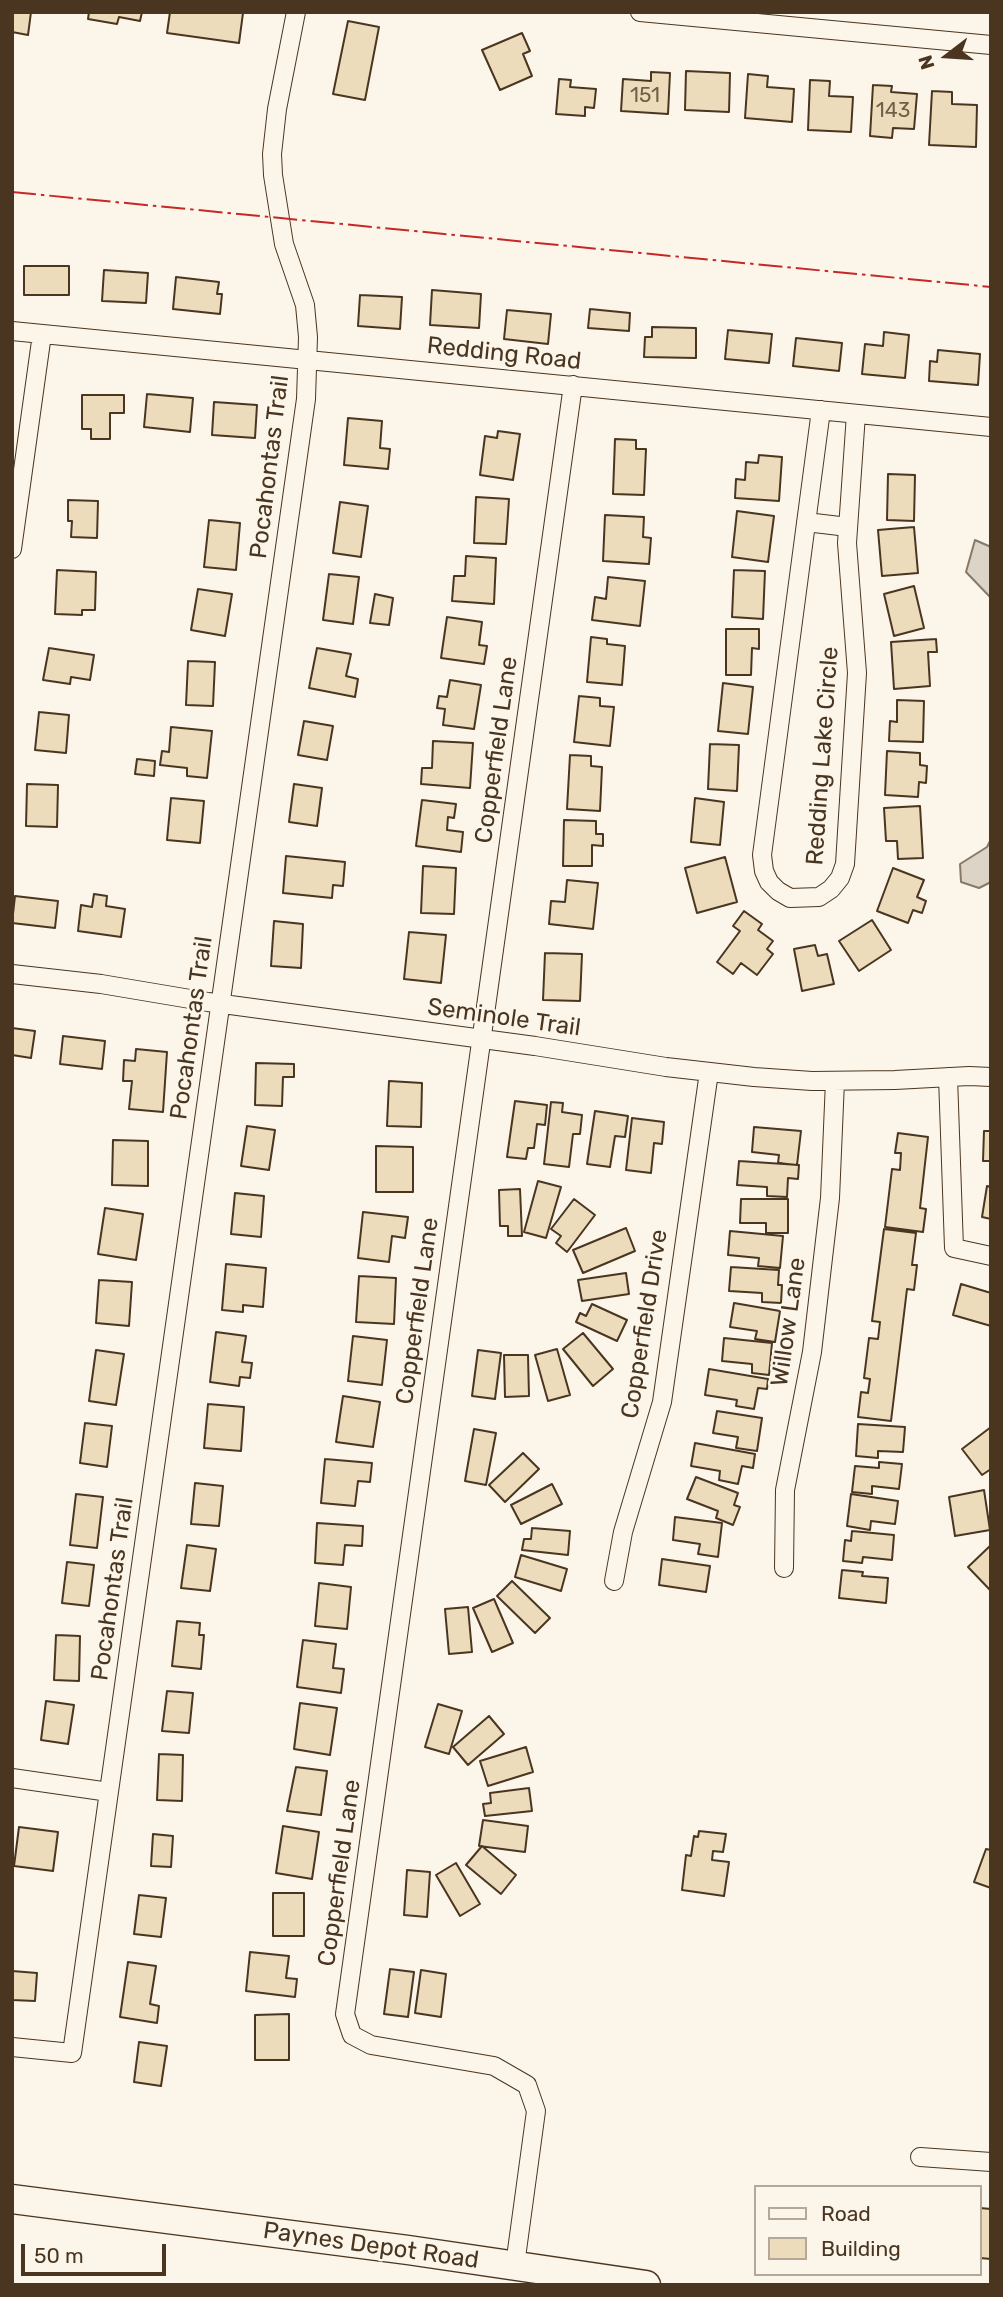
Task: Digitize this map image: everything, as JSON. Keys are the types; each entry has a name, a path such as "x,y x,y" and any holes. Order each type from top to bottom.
{"main road":[{"name":"Paynes Depot Road","path":"12,2199 515,2265 646,2285"}],"street":[{"name":"Pocahontas Trail","path":"12,2047 72,2053 306,400 308,337 305,305 284,244 272,154 277,109 296,12"},
{"path":"640,12 991,45"},
{"name":"Redding Road","path":"12,331 991,427"},
{"path":"12,549 42,334"},
{"name":"Copperfield Lane","path":"515,2265 536,2109 527,2085 494,2066 371,2045 352,2035 345,2014 573,385"},
{"name":"Redding Lake Circle","path":"821,410 762,855 764,871 769,881 778,891 790,898 819,897 831,890 840,878 845,864 857,674 847,543 856,414"},
{"path":"807,522 848,527"},
{"name":"Seminole Trail","path":"12,974 709,1072 783,1080 991,1077"},
{"name":"Copperfield Drive","path":"614,1581 623,1532 662,1402 709,1072"},
{"path":"948,1077 954,1248 991,1256"},
{"name":"Willow Lane","path":"784,1568 785,1490 812,1352 830,1198 835,1081"},
{"path":"12,1778 109,1792"},
{"path":"920,2157 991,2162"}],"shaded area":[{"path":"975,540 991,547 991,598 966,572"},
{"path":"991,839 991,882 979,888 961,882 960,864 987,847"}],"building":[{"path":"12,12 31,12 28,35 12,32"},
{"path":"89,12 142,12 140,21 119,17 117,24 88,19"},
{"path":"170,12 243,13 239,43 167,33"},
{"path":"348,21 379,27 365,100 333,94"},
{"path":"522,33 530,51 523,54 532,76 500,90 482,50"},
{"path":"686,71 730,73 729,112 685,110"},
{"path":"651,72 670,73 668,114 621,111 623,79 651,81"},
{"path":"748,74 768,76 767,87 794,89 792,122 745,118"},
{"path":"559,79 571,80 570,87 596,89 594,108 585,107 585,116 556,114"},
{"path":"810,80 830,81 829,96 853,97 851,132 808,130"},
{"path":"873,85 892,86 891,92 917,94 914,129 893,128 892,138 870,136"},
{"path":"932,91 952,92 952,104 977,105 976,147 929,145"},
{"path":"24,266 69,266 69,295 24,295"},
{"path":"104,270 148,273 146,303 102,301"},
{"path":"176,277 219,282 217,294 222,294 220,314 173,309"},
{"path":"432,290 481,294 479,328 430,325"},
{"path":"360,295 402,297 400,329 358,326"},
{"path":"590,309 630,313 629,331 588,328"},
{"path":"507,310 551,314 548,344 504,339"},
{"path":"652,327 696,328 696,358 644,357 645,337 652,337"},
{"path":"728,330 772,334 769,363 725,359"},
{"path":"884,332 909,335 905,378 862,374 865,344 883,346"},
{"path":"796,338 842,343 839,371 793,366"},
{"path":"938,350 980,354 978,385 929,381 930,361 937,362"},
{"path":"147,394 193,398 190,432 144,427"},
{"path":"82,395 124,395 124,413 110,413 110,439 91,439 91,429 82,429"},
{"path":"214,402 257,405 255,438 212,435"},
{"path":"348,418 382,421 380,448 390,449 388,469 344,465"},
{"path":"498,431 520,434 513,480 480,475 485,436 497,438"},
{"path":"615,439 636,440 636,449 646,449 644,495 613,494"},
{"path":"759,455 782,457 779,501 735,498 736,479 745,480 746,462 758,463"},
{"path":"888,474 915,475 914,521 887,520"},
{"path":"476,497 509,499 506,544 474,543"},
{"path":"68,500 98,501 97,538 71,537 72,521 68,521"},
{"path":"340,502 368,506 361,557 333,553"},
{"path":"737,511 774,516 768,562 732,557"},
{"path":"605,515 644,517 643,537 651,538 649,564 603,561"},
{"path":"209,520 240,523 236,570 204,567"},
{"path":"914,527 918,573 882,576 878,530"},
{"path":"466,556 496,558 494,604 452,601 454,576 465,576"},
{"path":"57,570 96,572 95,610 82,610 82,615 55,614"},
{"path":"734,570 765,571 763,619 732,617"},
{"path":"329,574 359,577 353,624 323,620"},
{"path":"608,577 645,581 640,626 592,620 595,597 606,599"},
{"path":"914,586 924,628 894,636 884,594"},
{"path":"198,589 232,594 225,636 191,630"},
{"path":"375,594 393,598 389,625 370,623"},
{"path":"447,617 482,622 479,645 487,646 484,664 441,658"},
{"path":"726,629 759,629 759,649 752,648 751,675 726,675"},
{"path":"591,637 607,639 607,644 625,646 622,685 587,682"},
{"path":"936,639 937,652 928,652 930,686 894,689 891,642"},
{"path":"49,648 94,655 90,680 71,677 70,684 43,680"},
{"path":"317,648 351,654 346,676 358,679 355,697 309,688"},
{"path":"188,661 215,662 213,706 186,705"},
{"path":"450,680 481,685 474,729 443,725 445,709 437,708 439,696 447,697"},
{"path":"723,683 753,687 748,734 718,731"},
{"path":"579,696 600,698 600,706 614,707 610,746 574,742"},
{"path":"897,700 924,701 923,742 889,741 890,721 897,722"},
{"path":"39,712 69,715 66,753 35,750"},
{"path":"304,721 333,726 327,760 298,755"},
{"path":"171,727 212,731 207,778 187,776 187,768 160,765 162,751 169,752"},
{"path":"433,741 473,743 470,788 421,784 422,768 432,768"},
{"path":"710,744 739,745 737,791 708,789"},
{"path":"887,751 920,753 920,765 927,766 926,783 919,782 918,797 885,795"},
{"path":"570,755 591,756 591,766 602,767 600,811 567,809"},
{"path":"137,759 155,761 154,776 135,774"},
{"path":"27,784 58,785 57,827 26,826"},
{"path":"294,784 322,788 317,826 289,822"},
{"path":"171,798 204,801 200,843 167,840"},
{"path":"695,798 724,802 720,845 691,842"},
{"path":"422,800 456,804 454,818 448,817 447,830 463,832 461,852 416,846"},
{"path":"920,806 923,858 898,859 897,841 886,841 884,808"},
{"path":"564,820 596,821 596,834 603,834 603,846 592,845 592,866 563,866"},
{"path":"286,856 345,862 343,886 333,885 332,898 283,893"},
{"path":"725,857 737,902 697,913 685,868"},
{"path":"423,866 456,868 454,914 421,913"},
{"path":"893,868 924,880 917,897 926,901 922,913 913,910 908,923 877,911"},
{"path":"567,880 598,883 593,929 549,924 551,901 565,902"},
{"path":"94,894 107,896 106,906 125,909 121,937 78,931 81,905 92,907"},
{"path":"15,896 58,901 55,928 12,923"},
{"path":"744,911 762,924 758,930 773,941 767,949 773,954 757,975 741,963 733,974 717,962 740,931 733,926"},
{"path":"872,920 891,950 859,971 839,941"},
{"path":"274,921 303,924 301,968 271,966"},
{"path":"409,932 446,935 441,983 404,979"},
{"path":"815,945 818,956 827,954 834,984 802,991 794,949"},
{"path":"545,953 582,954 580,1001 543,1000"},
{"path":"12,1028 35,1031 31,1058 12,1055"},
{"path":"63,1036 105,1041 102,1069 60,1064"},
{"path":"136,1049 167,1052 163,1112 129,1109 132,1081 123,1081 124,1060 135,1061"},
{"path":"256,1063 294,1064 294,1077 283,1077 282,1106 255,1105"},
{"path":"389,1081 422,1083 421,1127 387,1126"},
{"path":"515,1101 547,1105 545,1125 537,1124 534,1148 528,1148 526,1159 507,1157"},
{"path":"551,1102 563,1103 562,1112 582,1115 580,1134 573,1134 569,1167 544,1164"},
{"path":"595,1111 628,1116 625,1137 615,1136 610,1167 587,1164"},
{"path":"632,1118 664,1122 662,1144 654,1143 651,1173 626,1170"},
{"path":"247,1126 275,1130 269,1170 241,1166"},
{"path":"754,1127 801,1131 797,1165 778,1163 779,1155 752,1152"},
{"path":"984,1131 991,1131 991,1161 983,1161"},
{"path":"898,1133 928,1137 920,1208 926,1209 923,1232 885,1227 892,1169 900,1170 901,1153 895,1153"},
{"path":"113,1140 148,1141 148,1186 112,1185"},
{"path":"376,1146 413,1147 413,1192 376,1192"},
{"path":"739,1161 799,1165 798,1179 788,1178 787,1197 767,1196 767,1187 737,1185"},
{"path":"538,1181 561,1187 546,1238 524,1232"},
{"path":"987,1186 991,1187 991,1219 982,1217"},
{"path":"520,1189 522,1236 508,1236 508,1226 500,1226 499,1190"},
{"path":"235,1193 264,1196 261,1237 231,1234"},
{"path":"574,1199 595,1215 567,1252 556,1243 561,1236 551,1229"},
{"path":"741,1199 788,1199 788,1233 766,1233 766,1223 740,1223"},
{"path":"105,1208 143,1214 136,1260 98,1254"},
{"path":"363,1212 408,1217 405,1238 392,1236 389,1262 358,1258"},
{"path":"626,1228 635,1251 583,1273 573,1250"},
{"path":"884,1229 916,1233 912,1265 917,1265 914,1290 907,1289 891,1421 858,1417 861,1392 868,1393 870,1379 864,1378 869,1338 878,1339 880,1322 872,1321"},
{"path":"730,1231 783,1236 780,1268 758,1266 759,1258 728,1255"},
{"path":"226,1264 266,1268 263,1307 243,1305 243,1312 222,1310"},
{"path":"731,1267 779,1270 781,1303 762,1302 762,1293 729,1291"},
{"path":"626,1273 629,1294 582,1301 578,1280"},
{"path":"359,1276 396,1278 394,1324 356,1322"},
{"path":"99,1280 132,1282 129,1326 96,1323"},
{"path":"961,1284 991,1293 991,1326 953,1315"},
{"path":"734,1303 780,1311 775,1342 755,1339 757,1331 730,1327"},
{"path":"592,1304 627,1320 617,1341 576,1322 580,1313 586,1316"},
{"path":"216,1332 246,1336 242,1362 252,1363 250,1378 240,1377 239,1386 210,1382"},
{"path":"583,1333 613,1369 593,1386 563,1349"},
{"path":"353,1336 387,1340 382,1385 348,1381"},
{"path":"724,1338 772,1343 769,1375 752,1373 752,1364 722,1361"},
{"path":"557,1349 570,1395 548,1401 535,1355"},
{"path":"96,1350 124,1354 116,1405 89,1401"},
{"path":"478,1350 501,1353 495,1399 472,1396"},
{"path":"504,1355 528,1355 529,1396 505,1397"},
{"path":"709,1369 768,1379 767,1389 758,1388 754,1409 736,1406 737,1400 705,1395"},
{"path":"343,1396 380,1402 373,1447 336,1442"},
{"path":"208,1404 244,1407 241,1451 204,1448"},
{"path":"717,1411 762,1418 757,1451 736,1448 738,1437 713,1433"},
{"path":"85,1423 112,1426 107,1467 80,1463"},
{"path":"858,1424 905,1427 903,1452 878,1451 878,1458 856,1456"},
{"path":"991,1427 991,1469 982,1475 962,1449"},
{"path":"474,1429 496,1433 486,1485 465,1481"},
{"path":"695,1443 755,1454 753,1468 742,1466 738,1484 719,1480 720,1471 691,1466"},
{"path":"523,1453 539,1469 505,1502 489,1485"},
{"path":"325,1459 372,1463 370,1482 358,1481 355,1506 321,1503"},
{"path":"879,1462 902,1464 899,1489 872,1486 872,1494 852,1492 855,1466 879,1468"},
{"path":"696,1477 738,1493 734,1505 740,1507 733,1525 716,1518 718,1511 687,1499"},
{"path":"195,1483 223,1486 219,1526 191,1524"},
{"path":"552,1484 562,1504 521,1524 511,1505"},
{"path":"984,1490 990,1530 955,1536 949,1497"},
{"path":"76,1494 103,1497 97,1548 70,1545"},
{"path":"851,1494 898,1501 895,1524 871,1521 870,1530 847,1526"},
{"path":"675,1517 722,1523 718,1557 698,1554 700,1544 673,1540"},
{"path":"317,1523 363,1526 362,1546 345,1545 343,1565 315,1563"},
{"path":"532,1528 570,1531 568,1555 522,1550 524,1539 531,1539"},
{"path":"852,1531 894,1535 892,1560 863,1557 862,1563 843,1561 845,1540 851,1541"},
{"path":"187,1545 216,1549 210,1591 181,1588"},
{"path":"991,1545 991,1591 968,1567"},
{"path":"521,1555 567,1569 561,1591 515,1577"},
{"path":"662,1559 710,1566 706,1592 659,1585"},
{"path":"67,1562 94,1565 89,1606 62,1603"},
{"path":"842,1570 863,1572 862,1576 888,1578 886,1603 839,1598"},
{"path":"512,1581 550,1618 535,1633 497,1596"},
{"path":"319,1583 351,1587 347,1629 315,1626"},
{"path":"494,1599 513,1643 492,1652 473,1608"},
{"path":"468,1607 472,1652 449,1654 445,1609"},
{"path":"177,1621 200,1623 199,1635 204,1635 201,1669 172,1666"},
{"path":"56,1635 80,1636 79,1681 54,1680"},
{"path":"303,1640 336,1644 333,1668 344,1669 341,1693 297,1687"},
{"path":"167,1691 193,1693 189,1733 162,1731"},
{"path":"46,1701 74,1705 68,1744 41,1740"},
{"path":"300,1703 337,1708 330,1755 294,1749"},
{"path":"438,1704 462,1711 449,1754 425,1747"},
{"path":"489,1716 504,1734 468,1765 453,1747"},
{"path":"526,1747 533,1772 488,1786 480,1761"},
{"path":"159,1754 183,1755 182,1801 157,1800"},
{"path":"296,1767 327,1771 321,1815 287,1811"},
{"path":"529,1788 532,1811 485,1816 483,1804 491,1803 490,1793"},
{"path":"483,1820 528,1826 525,1852 479,1846"},
{"path":"283,1826 319,1832 312,1879 276,1873"},
{"path":"19,1827 58,1832 53,1871 14,1866"},
{"path":"699,1831 726,1834 723,1852 713,1851 712,1860 729,1862 724,1896 682,1890 686,1855 691,1856 694,1836 698,1837"},
{"path":"153,1834 173,1836 171,1867 151,1866"},
{"path":"482,1846 516,1875 501,1894 466,1865"},
{"path":"986,1849 991,1850 991,1888 974,1882"},
{"path":"456,1863 480,1904 460,1916 436,1875"},
{"path":"407,1870 430,1872 427,1917 404,1915"},
{"path":"273,1893 304,1893 304,1936 273,1936"},
{"path":"139,1895 166,1898 161,1937 134,1934"},
{"path":"250,1952 289,1956 286,1978 297,1979 295,1997 246,1991"},
{"path":"128,1962 156,1966 150,2004 159,2006 157,2023 120,2017"},
{"path":"390,1969 414,1972 408,2017 384,2014"},
{"path":"421,1970 446,1974 441,2017 415,2013"},
{"path":"12,1971 37,1973 35,2001 12,2000"},
{"path":"289,2014 289,2060 255,2060 255,2015"},
{"path":"139,2042 167,2046 161,2086 134,2082"},
{"path":"982,2208 991,2209 991,2259 982,2258"}],"power":[{"path":"12,192 991,287"}]}
